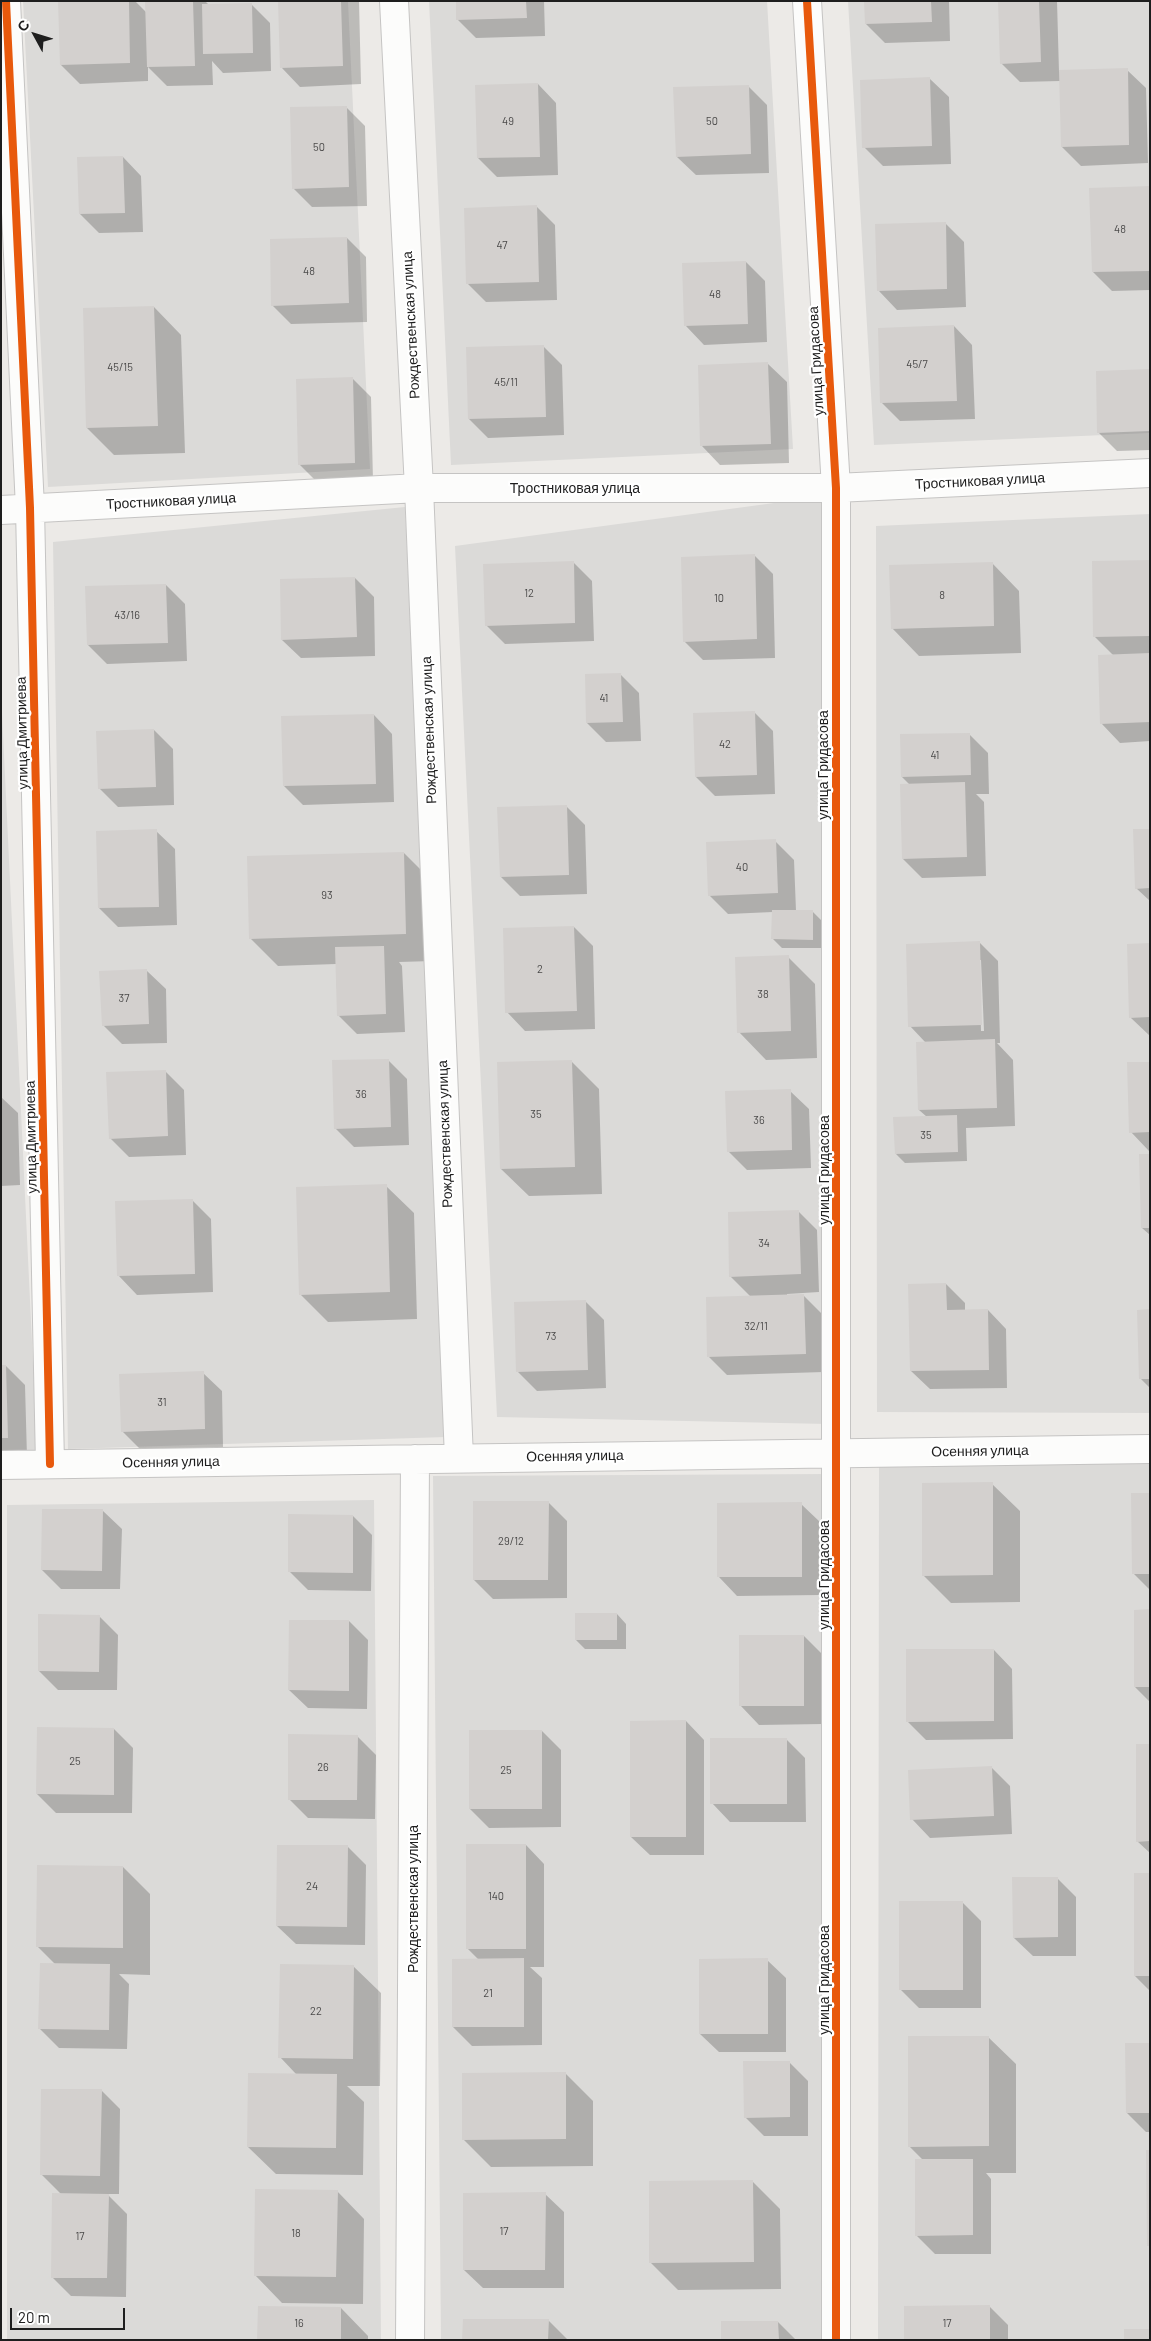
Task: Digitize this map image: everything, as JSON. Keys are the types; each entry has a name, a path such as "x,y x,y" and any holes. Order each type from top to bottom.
{"street":[{"name":"улица Дмитриева","path":"6,1 30,508 50,1464"},
{"name":"Рождественская улица","path":"394,1 419,488 459,1458"},
{"name":"улица Гридасова","path":"807,1 836,488 836,2340"},
{"name":"Тростниковая улица","path":"1,510 419,488 836,488 1150,473"},
{"name":"Осенняя улица","path":"1,1465 1150,1448"},
{"name":"Рождественская улица","path":"410,2340 415,1459"}],"shaded area":[{"path":"23,1 348,1 370,469 48,487"},
{"path":"429,1 767,1 793,449 451,465"},
{"path":"848,1 1150,1 1150,433 874,445"},
{"path":"826,496 828,1424 497,1417 455,546"},
{"path":"405,507 446,1437 68,1449 53,542"},
{"path":"1150,514 1150,1413 877,1412 876,526"},
{"path":"1,692 38,1468 1,1469"},
{"path":"1150,1460 1150,2340 878,2340 879,1467"},
{"path":"829,1474 829,2340 441,2340 433,1476"},
{"path":"374,1500 381,2340 7,2340 7,1505"}],"building":[{"path":"58,1 129,1 130,63 60,65"},
{"path":"145,1 193,1 195,66 147,67"},
{"path":"278,1 341,1 343,66 280,68"},
{"path":"456,1 526,1 527,18 456,20"},
{"path":"864,1 931,1 932,22 865,24"},
{"path":"998,1 1039,1 1041,62 1000,64"},
{"path":"252,3 253,53 203,54 202,4"},
{"path":"1128,68 1129,145 1061,147 1059,70"},
{"path":"930,77 932,146 862,148 860,80"},
{"path":"538,83 540,157 477,158 475,85"},
{"path":"749,85 751,154 676,157 673,87"},
{"path":"347,106 349,187 292,189 290,107"},
{"path":"123,156 125,213 79,214 77,157"},
{"path":"1150,186 1150,271 1092,272 1089,188"},
{"path":"537,205 539,282 466,284 464,208"},
{"path":"946,222 947,289 877,291 875,224"},
{"path":"347,237 349,303 271,306 270,239"},
{"path":"746,261 748,324 684,326 682,263"},
{"path":"154,306 158,426 86,428 83,308"},
{"path":"954,325 957,401 880,403 878,328"},
{"path":"544,345 546,417 468,419 466,347"},
{"path":"768,362 771,444 700,446 698,365"},
{"path":"1150,369 1150,431 1097,433 1096,371"},
{"path":"353,377 355,463 298,465 296,379"},
{"path":"755,554 757,639 683,642 681,557"},
{"path":"1150,560 1150,636 1093,637 1092,561"},
{"path":"574,561 575,623 485,626 483,564"},
{"path":"993,562 994,626 891,629 889,565"},
{"path":"355,577 357,637 281,640 280,579"},
{"path":"166,584 168,643 87,645 85,586"},
{"path":"1150,653 1150,722 1100,724 1098,655"},
{"path":"621,673 623,722 586,723 585,674"},
{"path":"755,711 757,775 695,777 693,713"},
{"path":"374,714 376,784 283,786 281,716"},
{"path":"154,729 156,787 98,789 96,731"},
{"path":"970,733 971,775 901,777 900,734"},
{"path":"965,782 967,857 902,859 900,784"},
{"path":"567,805 569,875 500,877 497,807"},
{"path":"157,829 159,907 98,908 96,831"},
{"path":"1133,829 1150,829 1150,888 1135,889"},
{"path":"776,839 778,893 708,896 706,842"},
{"path":"404,852 406,934 249,939 247,856"},
{"path":"772,910 813,910 813,940 771,939"},
{"path":"574,926 577,1011 505,1013 503,928"},
{"path":"980,941 982,1025 908,1027 906,944"},
{"path":"1150,943 1150,1017 1129,1018 1127,944"},
{"path":"384,946 386,1014 337,1016 335,947"},
{"path":"789,955 791,1031 737,1033 735,957"},
{"path":"147,969 149,1024 102,1026 99,971"},
{"path":"995,1039 997,1108 918,1110 916,1042"},
{"path":"389,1059 391,1127 334,1129 332,1060"},
{"path":"572,1060 575,1167 500,1169 497,1062"},
{"path":"1127,1062 1150,1062 1150,1132 1129,1133"},
{"path":"166,1070 168,1136 109,1139 106,1072"},
{"path":"791,1089 792,1150 727,1152 725,1091"},
{"path":"957,1115 958,1152 895,1154 893,1117"},
{"path":"1139,1154 1150,1154 1150,1228 1141,1228"},
{"path":"387,1184 390,1292 299,1295 296,1187"},
{"path":"193,1199 195,1274 117,1276 115,1201"},
{"path":"799,1210 801,1274 729,1277 728,1212"},
{"path":"946,1283 947,1310 988,1309 989,1370 910,1371 908,1284"},
{"path":"804,1294 806,1354 707,1357 706,1297"},
{"path":"586,1300 588,1370 516,1372 514,1302"},
{"path":"1150,1309 1150,1379 1139,1379 1137,1310"},
{"path":"1,1365 6,1365 8,1438 1,1438"},
{"path":"204,1371 205,1429 121,1432 119,1374"},
{"path":"993,1482 993,1575 922,1576 922,1483"},
{"path":"1131,1493 1150,1493 1150,1574 1132,1574"},
{"path":"473,1501 549,1501 548,1580 473,1580"},
{"path":"802,1502 802,1577 717,1577 717,1503"},
{"path":"42,1509 103,1509 102,1571 41,1570"},
{"path":"288,1514 353,1515 353,1573 288,1572"},
{"path":"1150,1609 1150,1687 1134,1687 1134,1610"},
{"path":"575,1613 617,1613 617,1640 575,1640"},
{"path":"38,1614 100,1615 99,1672 38,1671"},
{"path":"289,1620 349,1620 349,1691 288,1690"},
{"path":"739,1635 804,1635 804,1706 739,1706"},
{"path":"906,1649 994,1649 994,1721 906,1722"},
{"path":"686,1720 686,1837 630,1837 630,1721"},
{"path":"37,1727 114,1728 114,1795 36,1794"},
{"path":"469,1730 542,1730 542,1809 469,1809"},
{"path":"288,1734 358,1735 357,1800 288,1800"},
{"path":"710,1738 787,1738 787,1804 710,1804"},
{"path":"1136,1744 1150,1744 1150,1841 1136,1842"},
{"path":"992,1766 994,1816 910,1820 908,1770"},
{"path":"466,1844 526,1844 526,1949 466,1949"},
{"path":"277,1845 348,1845 347,1927 276,1926"},
{"path":"37,1865 123,1866 123,1948 36,1947"},
{"path":"1134,1873 1150,1873 1150,1976 1134,1976"},
{"path":"1012,1877 1058,1877 1058,1937 1013,1938"},
{"path":"899,1901 963,1901 963,1990 899,1990"},
{"path":"524,1958 524,2027 452,2027 452,1959"},
{"path":"768,1958 768,2034 699,2034 699,1959"},
{"path":"40,1963 110,1964 109,2030 38,2029"},
{"path":"280,1964 354,1965 353,2059 278,2058"},
{"path":"908,2036 989,2036 989,2146 908,2147"},
{"path":"1125,2043 1150,2043 1150,2113 1126,2113"},
{"path":"743,2061 790,2061 790,2117 744,2118"},
{"path":"566,2072 566,2139 462,2140 462,2073"},
{"path":"248,2073 337,2074 336,2148 247,2147"},
{"path":"41,2089 102,2089 100,2176 40,2175"},
{"path":"1146,2150 1150,2150 1150,2246 1147,2246"},
{"path":"915,2159 973,2159 973,2235 915,2236"},
{"path":"753,2180 754,2262 649,2263 649,2181"},
{"path":"255,2189 338,2190 336,2277 254,2276"},
{"path":"546,2192 545,2270 463,2270 463,2193"},
{"path":"52,2193 109,2194 107,2278 51,2278"},
{"path":"990,2305 990,2340 904,2340 904,2306"},
{"path":"258,2306 341,2307 341,2340 257,2340"},
{"path":"463,2319 549,2319 548,2340 462,2340"},
{"path":"721,2321 778,2321 779,2340 721,2340"},
{"path":"1124,2329 1150,2329 1150,2340 1124,2340"}],"cycle path":[{"path":"6,1 30,508 50,1464"},
{"path":"807,1 836,488 836,2340"}]}
